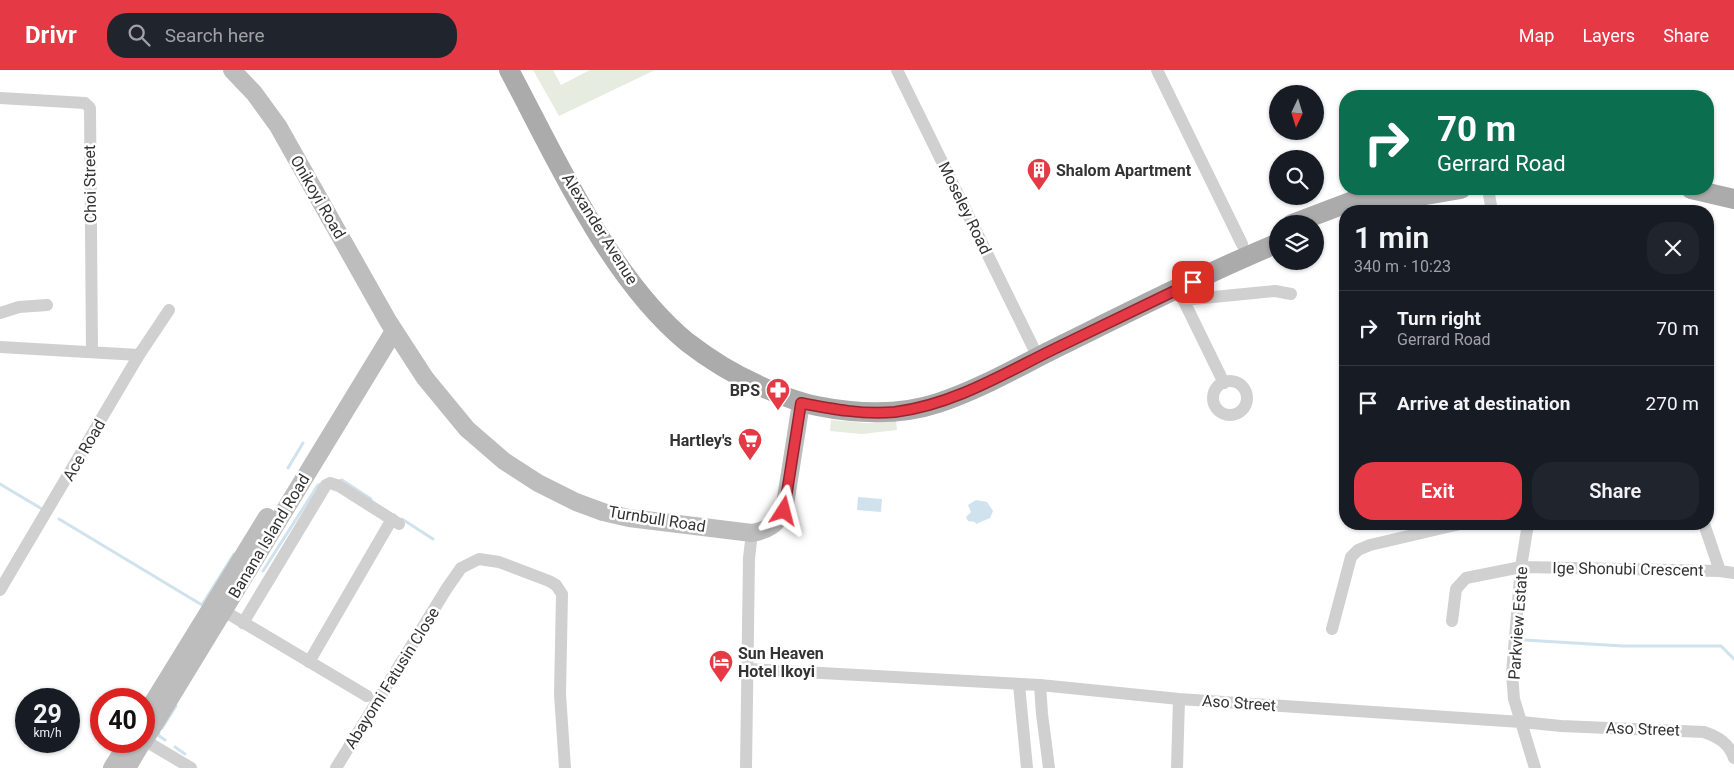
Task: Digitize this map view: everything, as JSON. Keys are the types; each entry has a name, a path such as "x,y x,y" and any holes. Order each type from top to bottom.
{"main road":[{"name":"Alexander Avenue","path":"509,70 578,198 606,245 641,295 686,341 706,356 744,379 805,398"},
{"name":"Alexander Avenue","path":"524,70 605,219 623,249 650,287 682,322 715,349 805,398"},
{"path":"1714,181 1734,186"},
{"path":"1714,194 1734,199"},
{"path":"1342,205 1374,195"},
{"path":"1385,205 1426,195"},
{"path":"1316,215 1339,206"},
{"path":"1324,224 1339,218"},
{"path":"805,398 855,401 890,400 919,396 951,386 1242,244 1269,234"},
{"path":"805,398 838,410 870,413 895,412 936,404 976,388 1181,294 1269,247"}],"street":[{"name":"Onikoyi Road","path":"232,70 254,93 278,126 391,326"},
{"name":"Moseley Road","path":"897,70 1033,347"},
{"path":"1157,70 1242,244"},
{"name":"Choi Street","path":"0,98 85,103 90,108 92,352"},
{"path":"1224,383 1181,294 1275,291 1291,294"},
{"path":"0,313 19,307 47,305"},
{"name":"Ace Road","path":"0,590 139,355 169,310"},
{"name":"Turnbull Road","path":"391,326 425,378 467,429 504,461 538,483 576,502 603,512 629,518 752,533 767,530 778,522 784,511 805,398"},
{"name":"Banana Island Road","path":"155,722 224,611 391,326"},
{"name":"Banana Island Road","path":"155,700 391,326"},
{"path":"0,347 139,355"},
{"path":"243,623 326,486 330,483 339,486 396,522 309,662"},
{"path":"1332,629 1351,557 1358,550 1370,545 1434,530"},
{"name":"Parkview Estate","path":"1527,530 1521,567 1512,673 1514,700 1535,768"},
{"path":"1706,530 1720,571"},
{"path":"746,768 749,558 752,533"},
{"name":"Abayomi Fatusin Close","path":"336,768 447,588 461,568 479,559 499,562 549,581 556,585 562,594 560,694 564,768"},
{"name":"Ige Shonubi Crescent","path":"1452,621 1456,589 1466,578 1521,567 1720,571 1734,573"},
{"path":"224,611 367,696"},
{"name":"Aso Street","path":"748,669 1040,685 1179,699 1561,726 1704,732 1718,737 1727,744 1734,758"},
{"path":"1019,685 1027,768"},
{"path":"1040,685 1048,768"},
{"path":"1177,768 1179,699"},
{"path":"155,747 191,768"},
{"path":"112,768 121,753"},
{"name":"Banana Island Road","path":"127,768 136,753"}],"shaded area":[{"path":"533,70 553,70 561,85 590,70 655,70 559,116"},
{"path":"831,420 867,423 896,421 897,430 862,434 830,431"}],"water":[{"path":"858,497 882,499 881,512 857,510"},
{"path":"976,500 987,502 993,511 990,518 976,524 975,522 968,521 966,517 971,512 968,505"}],"waterway":[{"path":"288,468 303,443"},
{"path":"339,481 342,480 371,499"},
{"path":"0,484 42,509"},
{"path":"263,571 318,485 323,484"},
{"path":"59,519 202,605 234,554"},
{"path":"402,519 433,539"},
{"path":"1523,640 1623,646 1721,646 1734,659"},
{"path":"162,728 176,706"},
{"path":"159,733 158,735 165,740"},
{"path":"175,747 185,754"}],"place":[{"name":"Shalom Apartment","path":"1039,191"},
{"name":"BPS","path":"778,411"},
{"name":"Hartley's","path":"750,461"},
{"name":"Sun Heaven Hotel Ikoyi","path":"721,683"}],"route":[{"path":"784,511 801,403 838,410 870,413 895,412 936,404 976,388 1193,282"}]}
